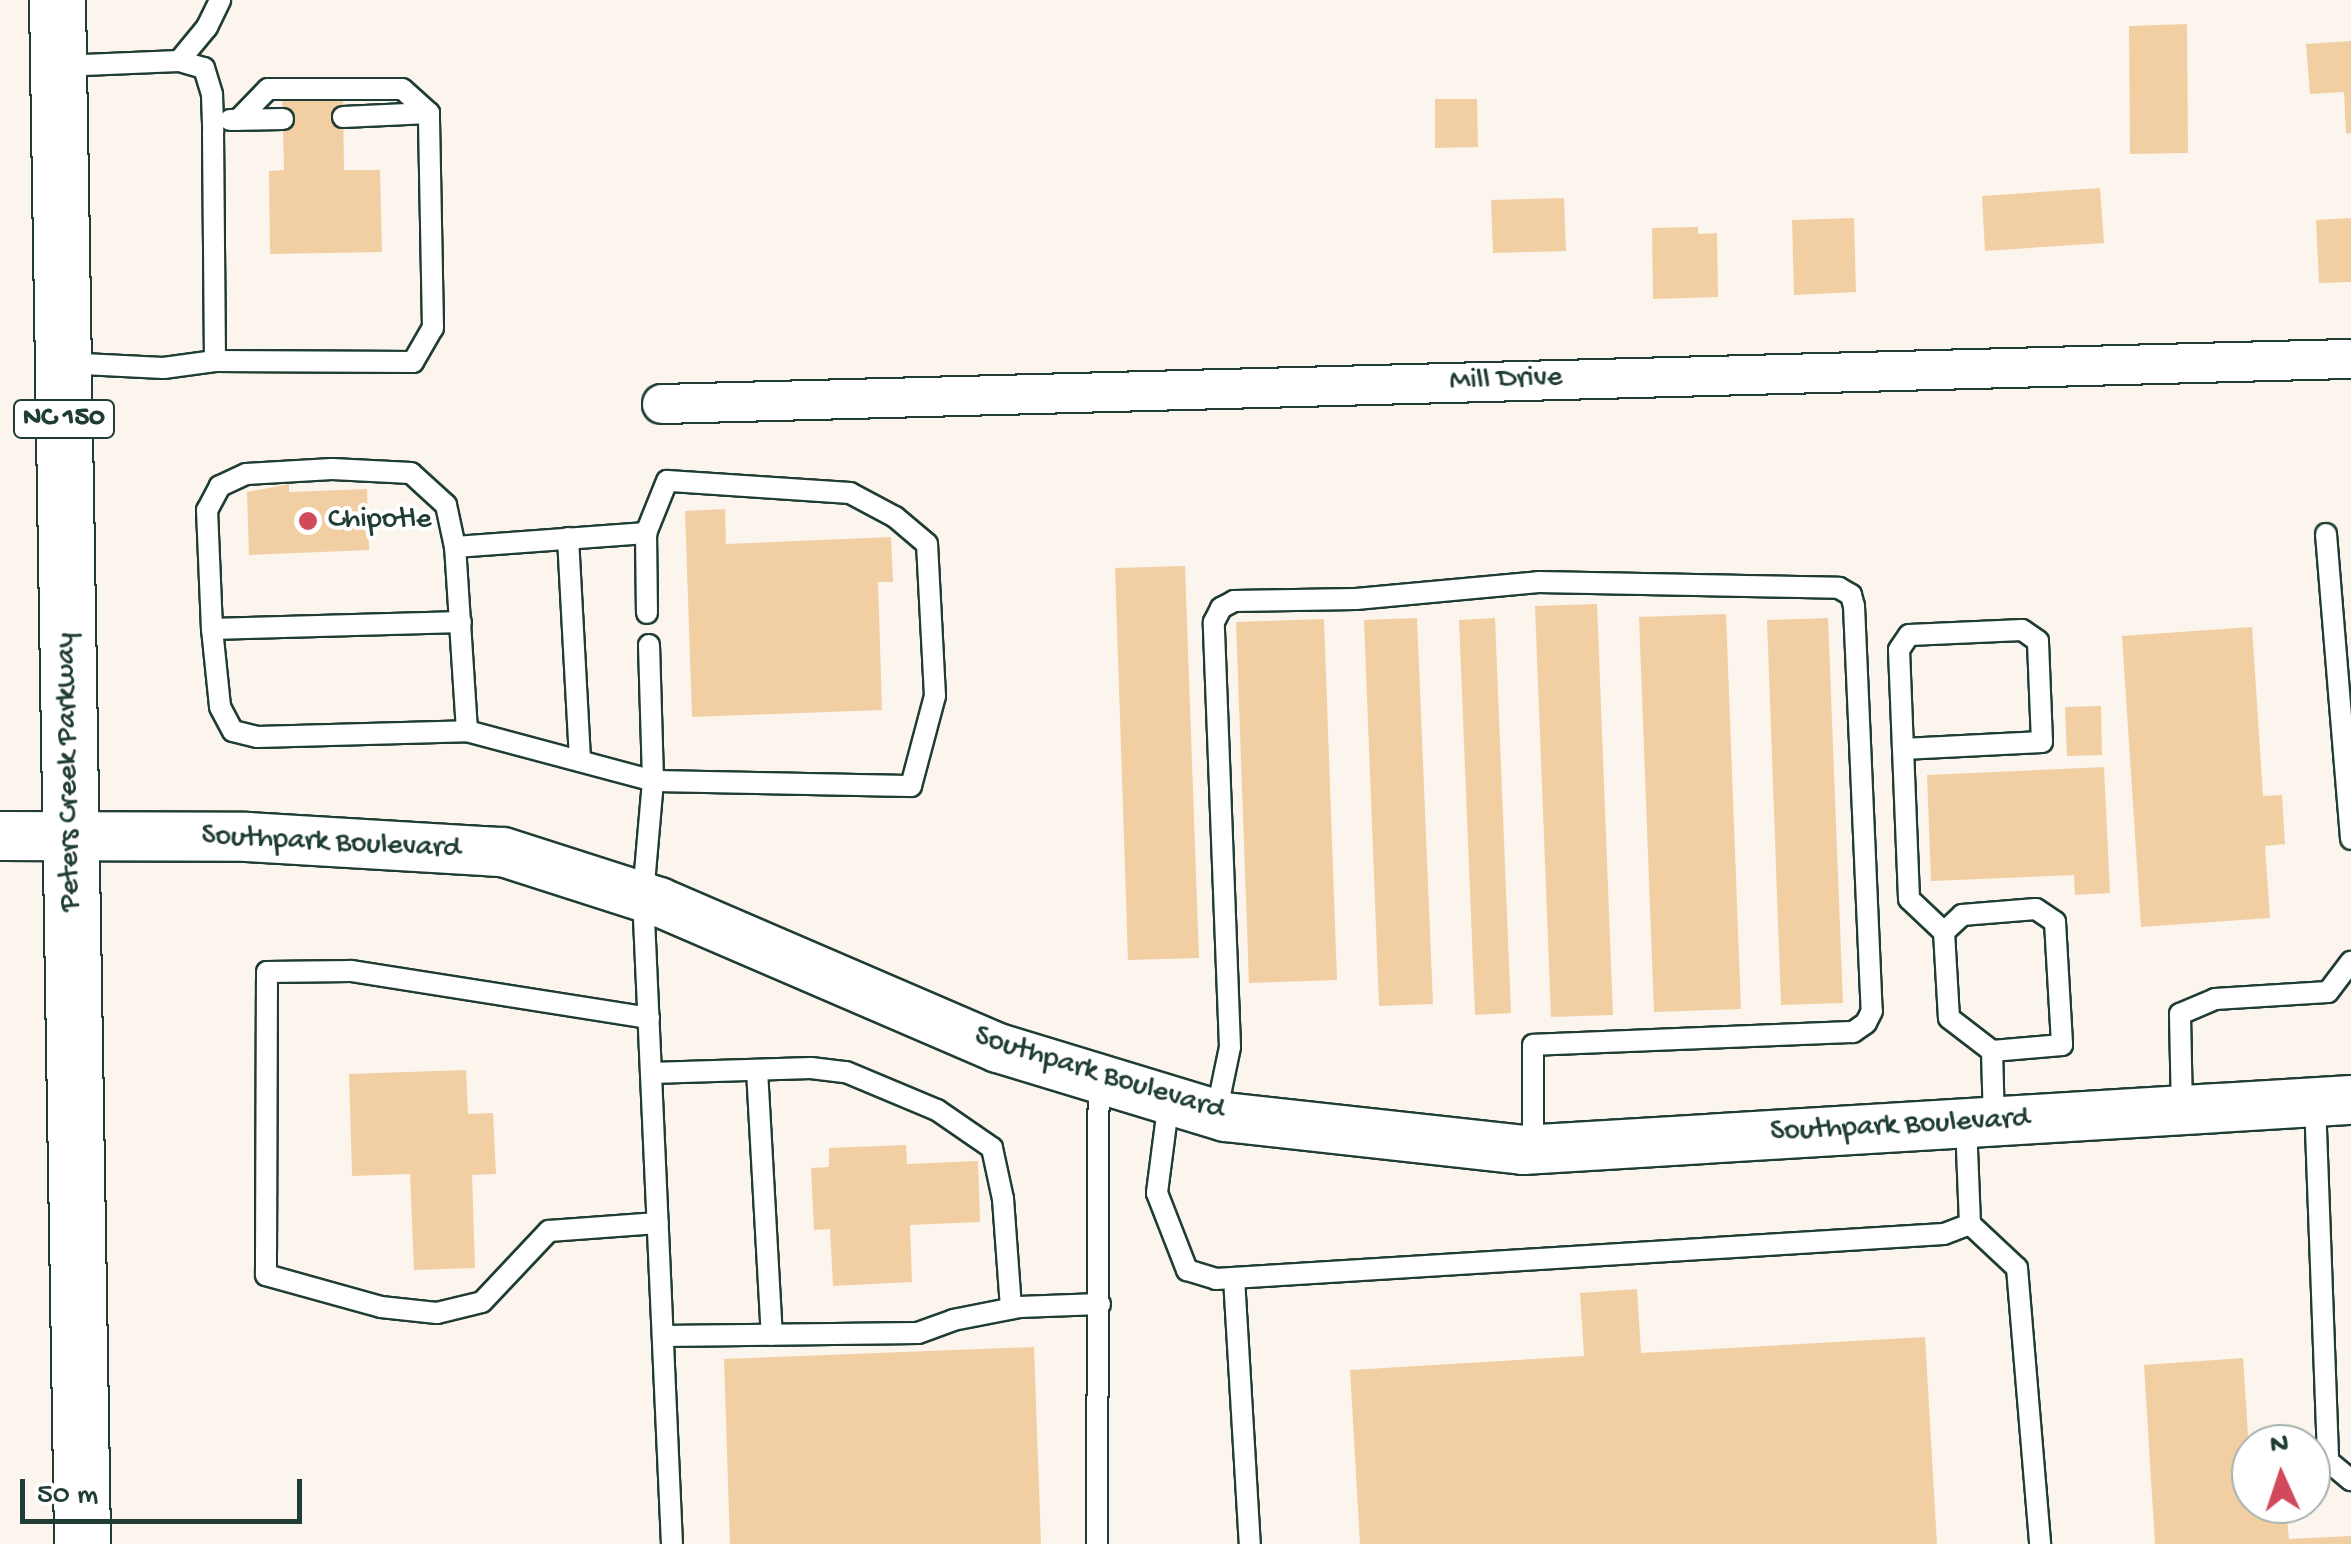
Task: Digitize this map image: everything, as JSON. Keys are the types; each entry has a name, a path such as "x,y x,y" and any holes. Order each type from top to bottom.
{"main road":[{"name":"Peters Creek Parkway","path":"56,0 82,1544"}],"street":[{"name":"Mill Drive","path":"662,404 2351,359"},
{"name":"Southpark Boulevard","path":"0,836 247,837 503,852 643,896 998,1048 1216,1114 1533,1149 2333,1101"}],"lane":[{"path":"179,61 208,27 220,0"},
{"path":"58,66 179,61 204,68 213,120 215,361"},
{"path":"62,363 164,368 215,361 413,362 433,328 429,113 402,89 268,89 238,120"},
{"path":"343,117 429,113"},
{"path":"213,120 283,119"},
{"path":"467,731 461,622 446,504 410,472 332,469 246,474 220,486 207,510 212,629 220,707 233,731 257,737 467,731 652,781 911,786 935,696 927,544 895,516 850,493 667,481 646,533 647,613"},
{"path":"454,547 646,533"},
{"path":"2326,534 2351,840"},
{"path":"568,538 580,761"},
{"path":"1216,1114 1230,1047 1214,622 1221,608 1234,601 1356,599 1538,582 1838,588 1851,595 1872,1011 1866,1023 1853,1032 1532,1045 1533,1149"},
{"path":"212,629 461,622"},
{"path":"1903,750 2042,742 2038,641 2022,630 1909,636 1899,650 1903,750 1909,898 1944,932 1950,1018 1992,1050 2062,1045 2055,922 2036,909 1962,915 1944,932"},
{"path":"648,644 652,781 643,896 672,1544"},
{"path":"2182,1110 2180,1014 2214,1000 2328,992 2351,962"},
{"path":"649,1018 352,972 267,972 266,1275 381,1307 437,1313 482,1302 549,1230 658,1223"},
{"path":"1970,1224 1992,1050"},
{"path":"756,1070 772,1335"},
{"path":"651,1073 846,1072 937,1110 992,1148 1003,1198 1011,1308"},
{"path":"1097,1544 1099,1079"},
{"path":"1170,1100 1156,1193 1188,1270 1216,1279 1944,1234 1970,1224"},
{"path":"2333,1101 2328,1461 2351,1480"},
{"path":"1970,1224 2018,1268 2040,1544"},
{"path":"1234,1278 1250,1544"},
{"path":"664,1336 918,1333 1011,1308 1100,1304"}],"building":[{"path":"2187,24 2188,153 2130,154 2129,26"},
{"path":"2351,41 2351,133 2346,134 2344,92 2310,94 2306,44"},
{"path":"343,94 344,170 380,170 382,252 270,254 269,171 284,170 282,95"},
{"path":"1435,99 1477,99 1478,147 1435,148"},
{"path":"2100,188 2104,243 1985,251 1982,196"},
{"path":"1564,198 1566,251 1493,253 1491,200"},
{"path":"1854,218 1856,292 1794,295 1792,220"},
{"path":"2351,218 2351,282 2319,283 2316,220"},
{"path":"1698,227 1698,234 1717,233 1718,297 1653,299 1652,228"},
{"name":"Chipotle","path":"289,484 289,492 367,489 369,550 249,555 247,492"},
{"path":"725,509 726,544 891,537 893,582 878,582 882,710 692,717 685,511"},
{"path":"1185,566 1199,958 1128,960 1115,568"},
{"path":"1597,604 1613,1015 1551,1017 1535,606"},
{"path":"1726,614 1741,1009 1654,1012 1639,617"},
{"path":"1417,618 1433,1004 1379,1006 1364,620"},
{"path":"1495,618 1511,1013 1475,1015 1459,620"},
{"path":"1828,618 1843,1003 1781,1005 1767,620"},
{"path":"1324,619 1337,980 1249,983 1236,622"},
{"path":"2252,627 2263,796 2282,795 2285,844 2265,846 2270,918 2141,927 2122,636"},
{"path":"2101,706 2102,755 2067,756 2065,707"},
{"path":"2104,767 2110,893 2075,895 2074,875 1931,881 1927,775"},
{"path":"466,1070 468,1114 493,1113 496,1174 472,1175 475,1268 414,1270 410,1174 352,1176 349,1074"},
{"path":"906,1145 907,1164 978,1161 980,1222 910,1225 912,1282 833,1286 830,1229 814,1230 811,1168 829,1167 829,1148"},
{"path":"1637,1289 1641,1353 1925,1337 1937,1544 1360,1544 1350,1370 1584,1356 1580,1293"},
{"path":"1034,1347 1041,1544 730,1544 724,1359"},
{"path":"2243,1358 2247,1424 2231,1424 2231,1524 2288,1524 2289,1539 2351,1536 2351,1544 2155,1544 2144,1365"}],"place":[{"name":"Chipotle","path":"308,521"}]}
